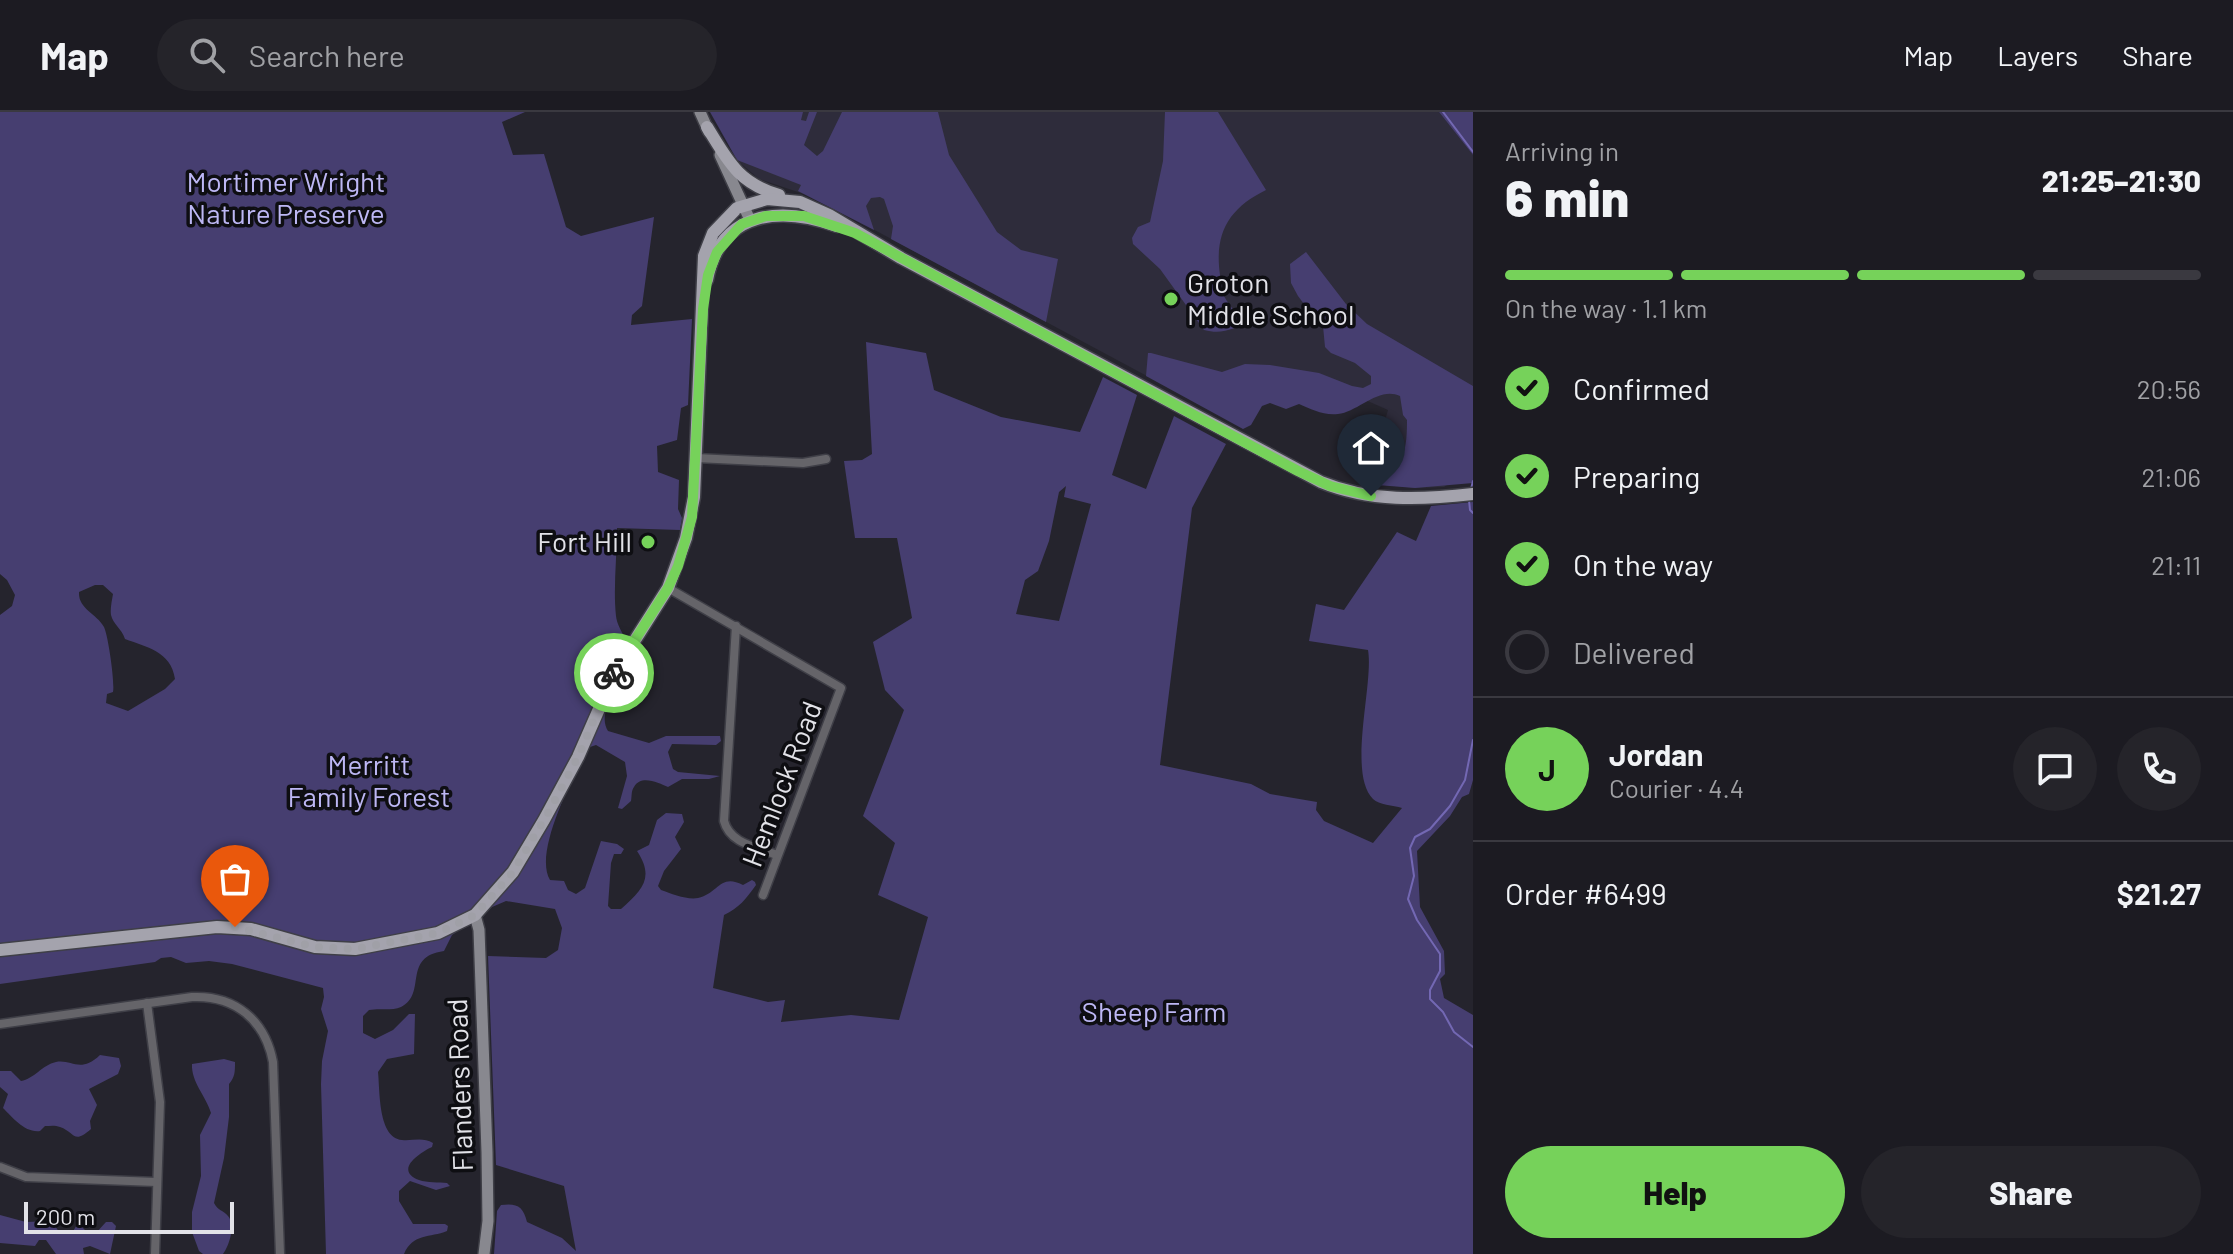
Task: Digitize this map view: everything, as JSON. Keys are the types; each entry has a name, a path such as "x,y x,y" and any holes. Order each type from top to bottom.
{"main road":[{"path":"707,127 734,169 761,190 822,212 855,233 1321,482 1350,492 1383,497 1432,498 1469,494"},
{"path":"0,950 217,927 251,929 315,947 355,949 438,933 475,915 507,881 536,833 578,757 616,670 668,588 678,566 692,517 703,265 708,243 724,219 743,205 767,199 794,200"},
{"path":"703,309 708,275 715,256 728,237 750,220 798,215 855,233"}],"street":[{"path":"700,112 750,220"},
{"path":"696,458 803,463 826,459"},
{"path":"668,588 736,626 724,821 727,832 733,838 777,855"},
{"name":"Hemlock Road","path":"736,626 841,688 763,895"},
{"name":"Flanders Road","path":"475,915 479,930 486,1136 488,1221 484,1254"},
{"path":"0,1024 198,997 226,1001 244,1011 264,1034 273,1062 280,1254"},
{"path":"147,1003 159,1087 155,1254"},
{"path":"0,1167 26,1177 156,1182"}],"shaded area":[{"name":"Groton Middle School","path":"711,112 1439,112 1473,155 1473,468 1444,487 1415,488 1367,483 1388,410 1336,387 1160,383 813,197 759,179 739,162"}],"green space":[{"path":"0,112 525,112 502,122 513,155 544,154 566,227 581,236 654,217 642,306 632,315 631,325 692,319 688,405 681,408 677,440 657,446 658,472 679,480 680,530 617,528 616,616 631,657 608,706 605,723 608,731 649,743 666,736 720,736 721,741 716,745 672,744 668,752 673,769 678,772 720,776 682,779 668,787 641,781 633,789 631,801 622,809 618,808 627,776 625,762 596,745 587,748 551,833 546,867 550,880 564,881 568,890 576,894 585,888 601,841 617,844 624,849 621,854 614,854 611,863 608,906 621,909 644,883 645,869 637,851 649,845 657,820 666,813 682,814 684,822 675,837 681,849 664,871 658,886 661,890 698,898 729,881 743,885 752,880 756,885 742,903 724,915 713,988 768,1002 785,1000 781,1022 851,1015 899,1020 928,917 878,895 895,843 863,816 904,710 885,690 873,642 912,618 897,538 855,538 844,461 862,460 872,454 866,342 926,353 934,390 1001,417 1080,432 1103,377 1137,395 1112,475 1146,489 1174,416 1226,444 1192,508 1160,765 1251,784 1270,794 1317,802 1316,810 1324,821 1373,843 1402,808 1373,799 1362,769 1368,650 1309,641 1316,604 1344,610 1397,532 1416,541 1431,506 1473,502 1473,780 1469,794 1462,797 1450,816 1417,851 1420,907 1444,951 1445,974 1440,979 1444,998 1473,1015 1473,1254 494,1254 497,1211 501,1205 507,1204 518,1207 524,1212 527,1222 562,1238 576,1251 564,1186 496,1165 488,956 546,958 558,950 562,928 555,909 506,901 452,935 444,951 423,960 409,1001 397,1008 369,1010 363,1016 363,1033 375,1039 393,1030 409,1014 415,1014 414,1054 387,1059 378,1072 382,1112 384,1123 394,1137 433,1143 412,1162 409,1171 419,1180 450,1186 436,1190 410,1181 399,1191 399,1201 413,1224 445,1224 447,1231 417,1239 404,1254 326,1254 321,1084 328,1031 321,1009 323,988 232,964 209,961 186,963 171,957 155,962 0,984 0,615 12,606 15,595 0,574","holes":["1066,486 1064,497 1091,504 1059,621 1016,614 1025,580 1038,571 1049,541 1059,492","103,585 113,594 111,615 125,639 163,656 173,670 175,679 165,689 128,711 106,703 107,694 113,692 106,632 79,598 79,592"]},
{"path":"710,112 803,112 801,120 806,121 809,112 817,112 804,145 817,156 823,151 842,112 938,112 949,155 997,232 1021,250 1058,259 1046,322 891,239 893,226 884,199 871,198 866,206 874,230 798,191 801,185 737,160"},
{"path":"1165,112 1218,112 1266,190 1234,214 1222,234 1219,247 1221,287 1239,320 1235,328 1216,332 1204,330 1160,269 1133,244 1132,238 1138,227 1150,222 1163,161"},
{"path":"1439,112 1473,112 1473,155"},
{"path":"1306,252 1346,304 1367,324 1473,386 1473,483 1415,488 1377,485 1404,452 1407,420 1403,415 1400,396 1384,394 1346,412 1333,414 1299,404 1286,409 1270,403 1262,406 1251,425 1243,429 1146,376 1148,353 1151,353 1222,372 1245,364 1270,365 1319,373 1352,386 1363,388 1371,384 1371,376 1355,363 1331,353 1325,347 1318,313 1304,304 1291,283 1290,264"},
{"path":"100,1055 119,1058 121,1066 118,1074 89,1089 97,1105 90,1121 91,1129 85,1134 77,1137 54,1126 45,1126 40,1131 29,1130 3,1108 8,1094 0,1087 0,1071 11,1071 21,1081 56,1062 82,1065"},
{"path":"224,1059 235,1062 235,1069 229,1084 224,1158 214,1203 228,1216 232,1230 223,1254 203,1254 192,1232 192,1212 201,1176 200,1135 211,1113 194,1077 192,1064"},
{"path":"0,1215 26,1222 52,1221 59,1232 72,1233 78,1223 89,1234 96,1233 106,1222 112,1222 116,1226 110,1254 90,1246 83,1248 84,1254 56,1254 46,1240 39,1240 35,1246 0,1243"}],"waterway":[{"path":"1443,112 1473,152"},
{"path":"1471,489 1473,481"},
{"path":"1469,500 1473,513"},
{"path":"1473,740 1465,780 1450,806 1430,829 1415,837 1410,848 1414,876 1408,899 1417,920 1440,954 1440,971 1430,990 1430,999 1443,1012 1454,1032 1473,1047"}],"way so far":[{"path":"235,927 315,947 355,949 438,933 475,915 513,872 562,789 614,673"}],"place":[{"name":"Groton Middle School","path":"1171,299"},
{"name":"Fort Hill","path":"648,542"}],"route":[{"path":"614,673 668,588 678,566 692,517 703,309 709,270 717,252 737,227 760,217 804,216 855,233 1298,471 1330,486 1371,496"}],"park label":[{"name":"Mortimer Wright Nature Preserve","path":"286,198"},
{"name":"Merritt Family Forest","path":"369,781"},
{"name":"Sheep Farm","path":"1154,1012"}]}
